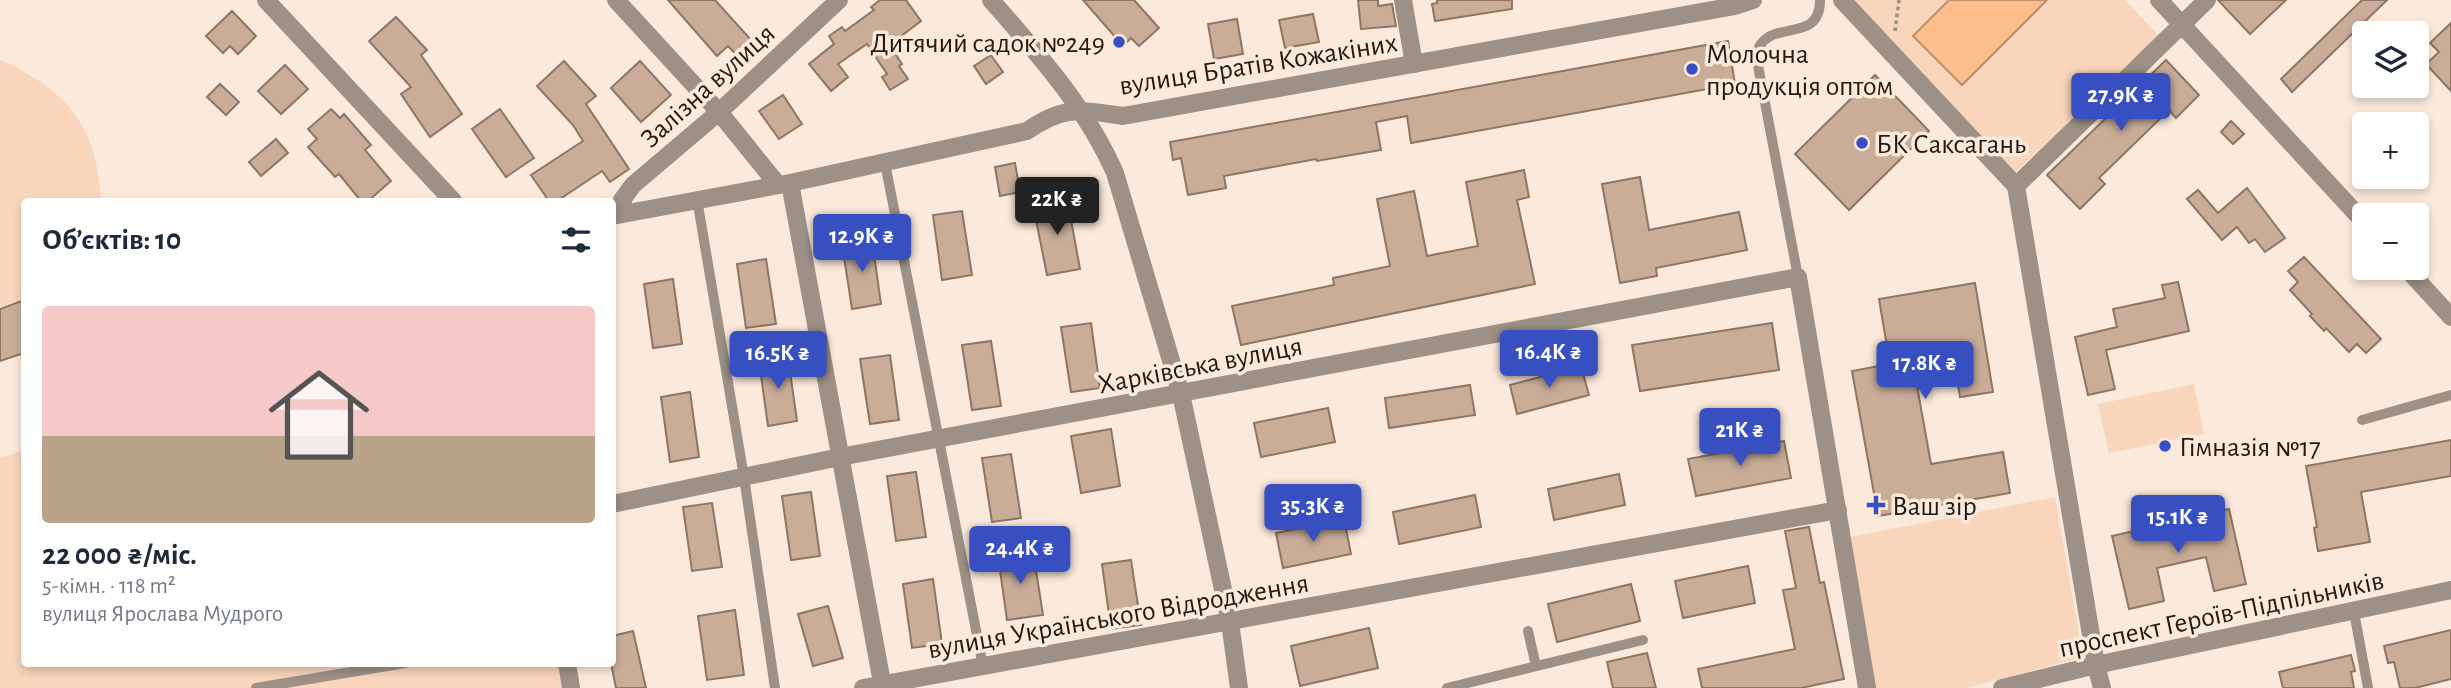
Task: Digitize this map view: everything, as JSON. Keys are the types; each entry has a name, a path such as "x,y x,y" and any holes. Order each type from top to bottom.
{"street":[{"path":"266,0 450,198"},
{"path":"616,0 784,184 840,457 882,686"},
{"name":"Залізна вулиця","path":"619,215 622,200 633,185 719,112 839,0"},
{"path":"990,0 1059,78 1102,143 1115,173 1181,394 1230,622 1240,688"},
{"path":"1402,0 1414,64"},
{"name":"вулиця Братів Кожакіних","path":"619,215 784,184 1027,131 1058,113 1081,110 1123,116 1735,6 1753,0"},
{"path":"1843,0 2016,186 2102,688"},
{"path":"2158,0 2352,209"},
{"path":"2016,186 2207,0"},
{"path":"1798,276 1867,688"},
{"name":"Харківська вулиця","path":"616,503 840,457 1798,276"},
{"path":"2417,280 2451,317"},
{"name":"вулиця Українського Відродження","path":"863,688 1838,510"},
{"name":"проспект Героїв-Підпільників","path":"2003,688 2096,665 2451,590"},
{"path":"568,667 571,688"}],"lane":[{"path":"1798,276 1756,55 1762,40 1769,35 1813,23 1819,16 1820,0"},
{"path":"885,163 983,666"},
{"path":"697,199 744,477 775,688"},
{"path":"2362,420 2451,395"},
{"path":"2354,612 2368,688"},
{"path":"1528,631 1536,666"},
{"path":"1447,688 1643,640"},
{"path":"256,688 381,667"}],"path":[{"path":"1893,54 1899,0"}],"shaded area":[{"path":"1848,0 2125,0 2158,35 2015,173"},
{"path":"1949,0 2047,0 1962,85 1913,36"},
{"path":"0,60 51,89 76,115 91,146 101,198 21,198 21,299 0,307"},
{"path":"2194,384 2204,434 2109,453 2098,404"},
{"path":"21,451 21,667 559,667 562,688 0,688 0,458"},
{"path":"2055,497 2083,657 1966,688 1873,688 1851,537"}],"building":[{"path":"668,0 715,0 761,51 746,65 728,46 717,56"},
{"path":"880,0 906,0 921,21 892,43 899,53 896,55 902,64 899,66 908,79 890,90 882,77 887,74 867,44 838,64 848,77 831,91 809,64 834,44 829,36 842,27 845,31 874,10 871,7"},
{"path":"1083,0 1134,0 1159,28 1139,46 1131,38 1123,46"},
{"path":"1358,0 1378,0 1378,6 1392,4 1396,26 1361,29"},
{"path":"1437,0 1512,0 1512,9 1435,21 1432,4 1437,3"},
{"path":"2218,0 2286,0 2250,34"},
{"path":"2362,0 2387,0 2365,21 2352,21 2352,34 2292,92 2281,79"},
{"path":"232,11 256,36 238,54 230,46 223,53 206,36"},
{"path":"1313,14 1319,42 1285,48 1279,20"},
{"path":"396,17 427,50 421,55 462,114 430,137 401,94 411,87 369,41"},
{"path":"1237,19 1243,54 1214,59 1208,24"},
{"path":"2451,23 2451,91 2429,67 2429,61 2439,52 2430,43"},
{"path":"1728,41 1735,84 1411,143 1407,116 1376,122 1381,150 1224,176 1226,188 1188,195 1181,158 1173,160 1170,142"},
{"path":"991,55 1003,72 986,84 974,66"},
{"path":"2166,60 2199,95 2176,118 2169,110 2099,178 2105,184 2080,209 2047,175"},
{"path":"564,61 596,96 586,104 629,169 610,182 602,171 562,198 547,198 531,175 583,141 573,125 537,86"},
{"path":"640,61 671,95 641,122 611,88"},
{"path":"285,65 308,89 281,114 258,91"},
{"name":"БК Саксагань","path":"1875,75 1929,131 1849,210 1795,154"},
{"path":"220,84 239,102 226,115 207,97"},
{"path":"783,95 802,124 779,139 759,111"},
{"path":"331,109 340,118 344,114 371,145 365,150 391,181 371,198 359,198 339,174 335,177 308,147 317,139 308,129"},
{"path":"500,109 534,158 506,177 472,129"},
{"path":"2231,121 2244,134 2233,144 2221,132"},
{"path":"276,139 288,153 261,176 249,162"},
{"path":"1015,163 1020,192 1000,196 995,167"},
{"path":"1524,170 1529,197 1517,200 1535,284 1241,345 1232,306 1334,285 1333,278 1390,266 1377,199 1414,191 1427,256 1478,246 1466,182"},
{"path":"1640,177 1649,230 1739,212 1747,250 1656,268 1657,276 1620,283 1602,184"},
{"path":"2247,188 2285,238 2265,252 2255,239 2249,243 2237,227 2222,240 2187,199 2198,190 2218,213"},
{"path":"1067,198 1080,269 1047,275 1033,205"},
{"path":"962,211 972,275 942,280 933,215"},
{"path":"872,240 881,304 852,309 842,244"},
{"path":"2304,257 2381,339 2366,353 2357,344 2349,352 2326,328 2324,331 2290,290 2298,282 2288,271"},
{"path":"766,259 776,324 746,328 737,264"},
{"path":"673,279 682,344 653,348 644,284"},
{"path":"2178,282 2189,331 2106,350 2115,389 2088,395 2075,337 2117,327 2113,309 2165,298 2162,285"},
{"path":"1975,283 1993,392 1960,397 1957,379 1917,386 1931,464 2003,452 2010,493 1878,516 1852,371 1890,364 1879,299"},
{"path":"21,301 21,354 0,361 0,309"},
{"path":"1091,323 1100,388 1071,392 1061,327"},
{"path":"1772,323 1779,370 1640,391 1632,345"},
{"path":"991,341 1001,406 972,410 962,345"},
{"path":"890,355 899,420 870,424 860,359"},
{"path":"788,357 797,421 768,426 759,361"},
{"path":"1581,366 1589,395 1517,414 1510,385"},
{"path":"1470,385 1475,415 1389,428 1385,398"},
{"path":"690,392 699,457 670,462 661,397"},
{"path":"1328,408 1335,442 1261,457 1254,423"},
{"path":"1111,429 1120,486 1081,493 1071,436"},
{"path":"2451,440 2451,476 2361,492 2370,542 2318,551 2314,528 2317,527 2306,466"},
{"path":"1784,441 1791,478 1696,496 1688,459"},
{"path":"1011,454 1021,518 992,522 982,458"},
{"path":"916,472 926,537 896,541 887,476"},
{"path":"1619,474 1625,505 1554,520 1548,489"},
{"path":"811,492 820,556 791,560 782,496"},
{"path":"1475,495 1481,527 1399,544 1393,512"},
{"path":"712,503 722,567 692,571 683,507"},
{"path":"2229,509 2246,584 2214,591 2206,557 2157,568 2164,601 2129,609 2112,536"},
{"path":"1344,519 1351,554 1283,568 1276,533"},
{"path":"1809,527 1820,583 1824,582 1844,679 1801,688 1702,688 1698,669 1795,649 1783,590 1796,588 1785,531"},
{"path":"1033,551 1043,615 1007,620 998,556"},
{"path":"1131,560 1141,625 1111,629 1102,564"},
{"path":"1748,566 1755,603 1683,618 1675,581"},
{"path":"933,579 942,644 912,648 903,584"},
{"path":"1631,584 1640,621 1557,642 1548,604"},
{"path":"828,606 843,658 813,666 798,614"},
{"path":"735,610 744,675 707,680 698,616"},
{"path":"1369,628 1378,668 1300,686 1291,646"},
{"path":"2451,630 2451,679 2415,688 2400,688 2394,662 2388,663 2384,646"},
{"path":"633,631 646,688 616,688 612,667 616,667 616,635"},
{"path":"1647,653 1656,688 1613,688 1607,662"},
{"path":"2351,655 2355,671 2351,672 2354,688 2283,688 2279,672"}],"place":[{"name":"Дитячий садок №249","path":"1119,42"},
{"name":"Молочна продукція оптом","path":"1692,69"},
{"name":"БК Саксагань","path":"1862,143"},
{"name":"Гімназія №17","path":"2165,446"},
{"name":"Ваш зір","path":"1876,505"}]}
